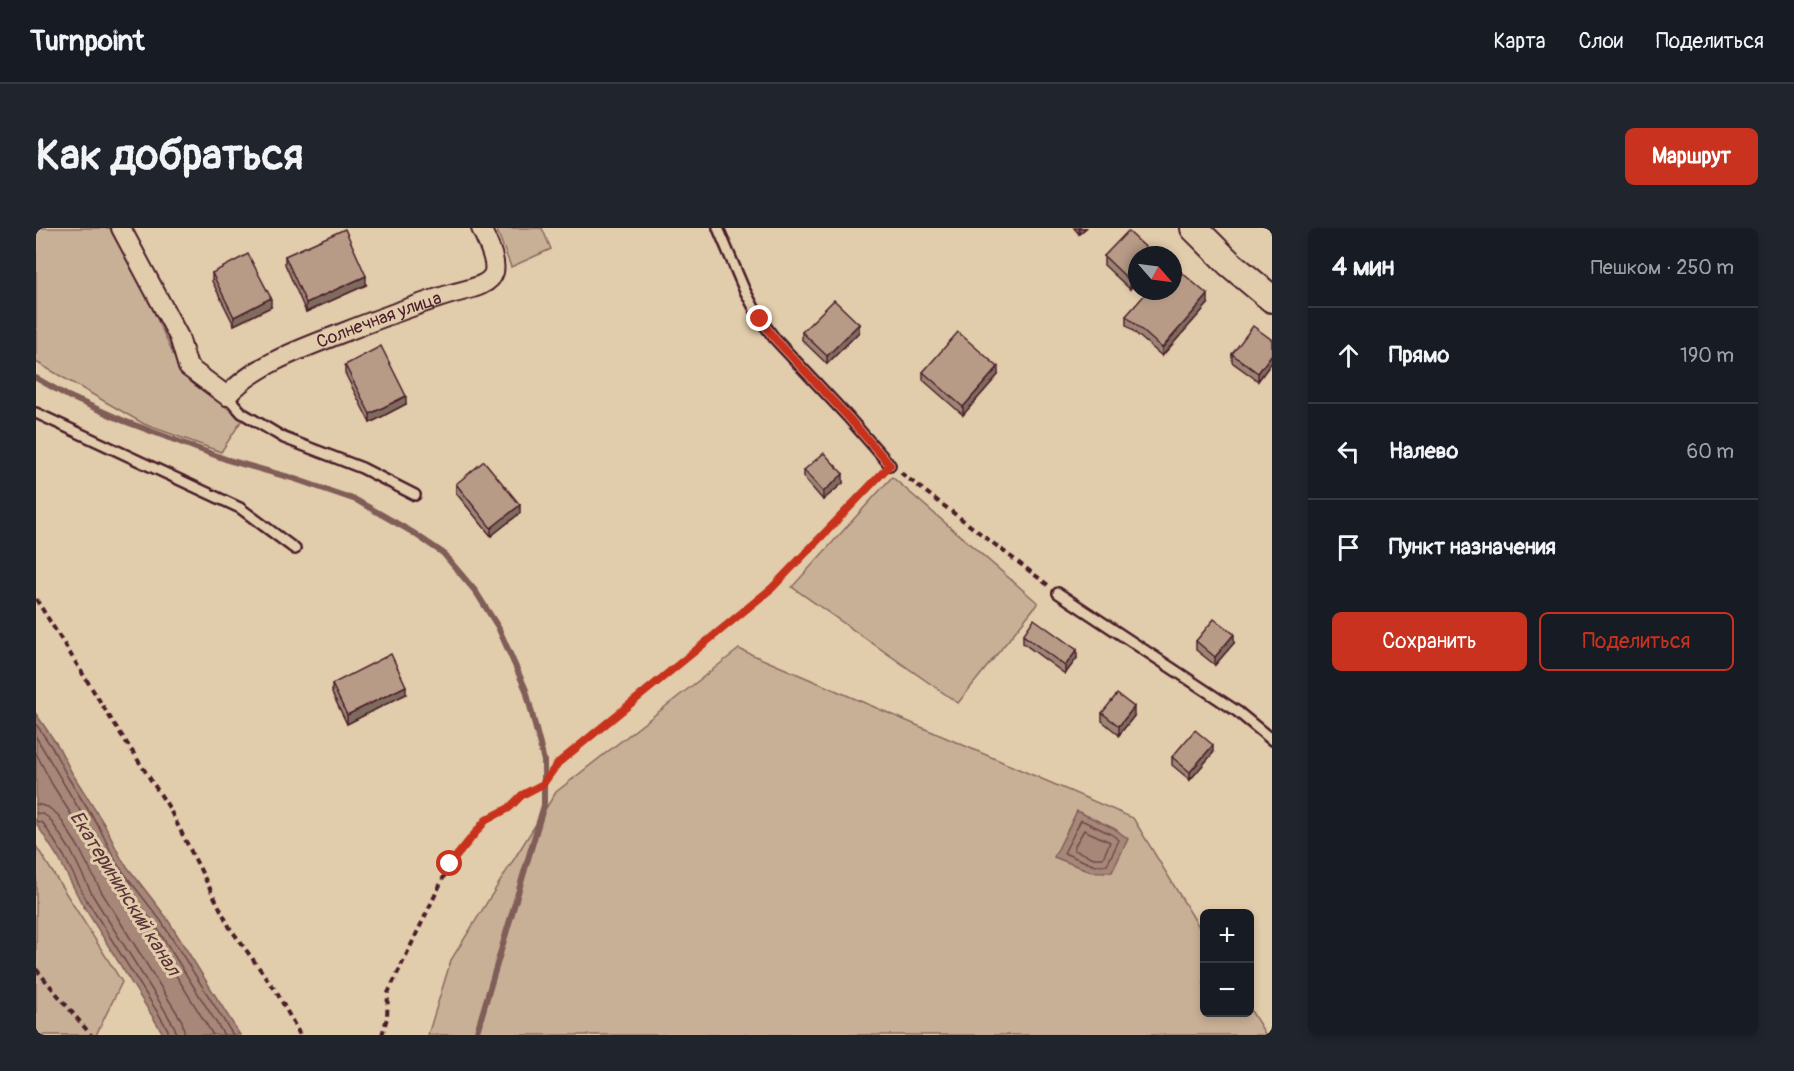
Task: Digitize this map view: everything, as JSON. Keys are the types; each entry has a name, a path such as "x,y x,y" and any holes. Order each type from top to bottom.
{"main road":[{"path":"1194,228 1229,263 1272,299"}],"street":[{"path":"121,228 179,337 188,367 226,396"},
{"name":"Солнечная улица","path":"226,396 237,385 286,355 414,305 487,282 494,273 494,263 481,228"}],"lane":[{"path":"718,228 744,289 760,319 775,339 890,465"},
{"path":"226,396 242,413 276,433 308,448 362,468 415,495"},
{"path":"36,413 240,508 295,549"},
{"path":"1058,592 1238,712 1272,740"}],"path":[{"path":"382,1035 387,1018 388,993 416,938 434,895 450,864 486,820 509,808 522,795 543,784 558,763 772,588 890,465 1058,592"},
{"path":"36,599 168,806 230,928 276,991 300,1035"},
{"path":"36,969 91,1035"}],"shaded area":[{"path":"36,228 110,228 144,290 181,371 242,420 221,452 144,424 36,362"},
{"path":"496,228 542,228 551,249 511,267"},
{"path":"892,477 1038,603 958,703 792,587"},
{"path":"739,649 1133,818 1200,928 1200,1017 1254,1016 1266,1035 428,1035 451,960 556,792"},
{"path":"36,846 122,982 96,1035 36,1035"}],"water":[{"name":"Екатерининский канал","path":"36,714 58,746 104,824 122,860 166,917 240,1035 164,1035 81,902 59,859 36,823"},
{"path":"1077,811 1115,829 1128,839 1112,872 1092,872 1054,857"}],"building":[{"path":"345,229 366,276 306,303 285,256"},
{"path":"1128,231 1144,246 1128,246 1128,279 1104,256"},
{"path":"248,254 271,298 234,317 212,273"},
{"path":"1182,273 1208,295 1162,348 1126,316 1140,300 1182,300"},
{"path":"834,300 859,324 827,356 802,332"},
{"path":"1253,326 1272,340 1272,354 1258,373 1232,354"},
{"path":"958,332 998,367 963,407 923,372"},
{"path":"381,346 406,396 370,414 345,365"},
{"path":"824,453 843,474 823,492 804,470"},
{"path":"484,461 520,505 491,528 456,484"},
{"path":"1034,619 1077,650 1065,666 1023,635"},
{"path":"1214,619 1234,634 1215,657 1196,641"},
{"path":"391,654 406,686 347,715 332,684"},
{"path":"1117,694 1134,707 1119,726 1102,713"},
{"path":"1195,730 1213,745 1190,772 1172,757"}],"waterway":[{"path":"36,378 68,396 124,421 228,460 292,478 356,500 412,532 443,553 476,592 498,627 526,690 544,761 544,805 476,1035"}],"route":[{"path":"450,864 486,820 509,808 522,795 543,784 558,763 697,647 772,588 890,465 775,339 760,319"}]}
